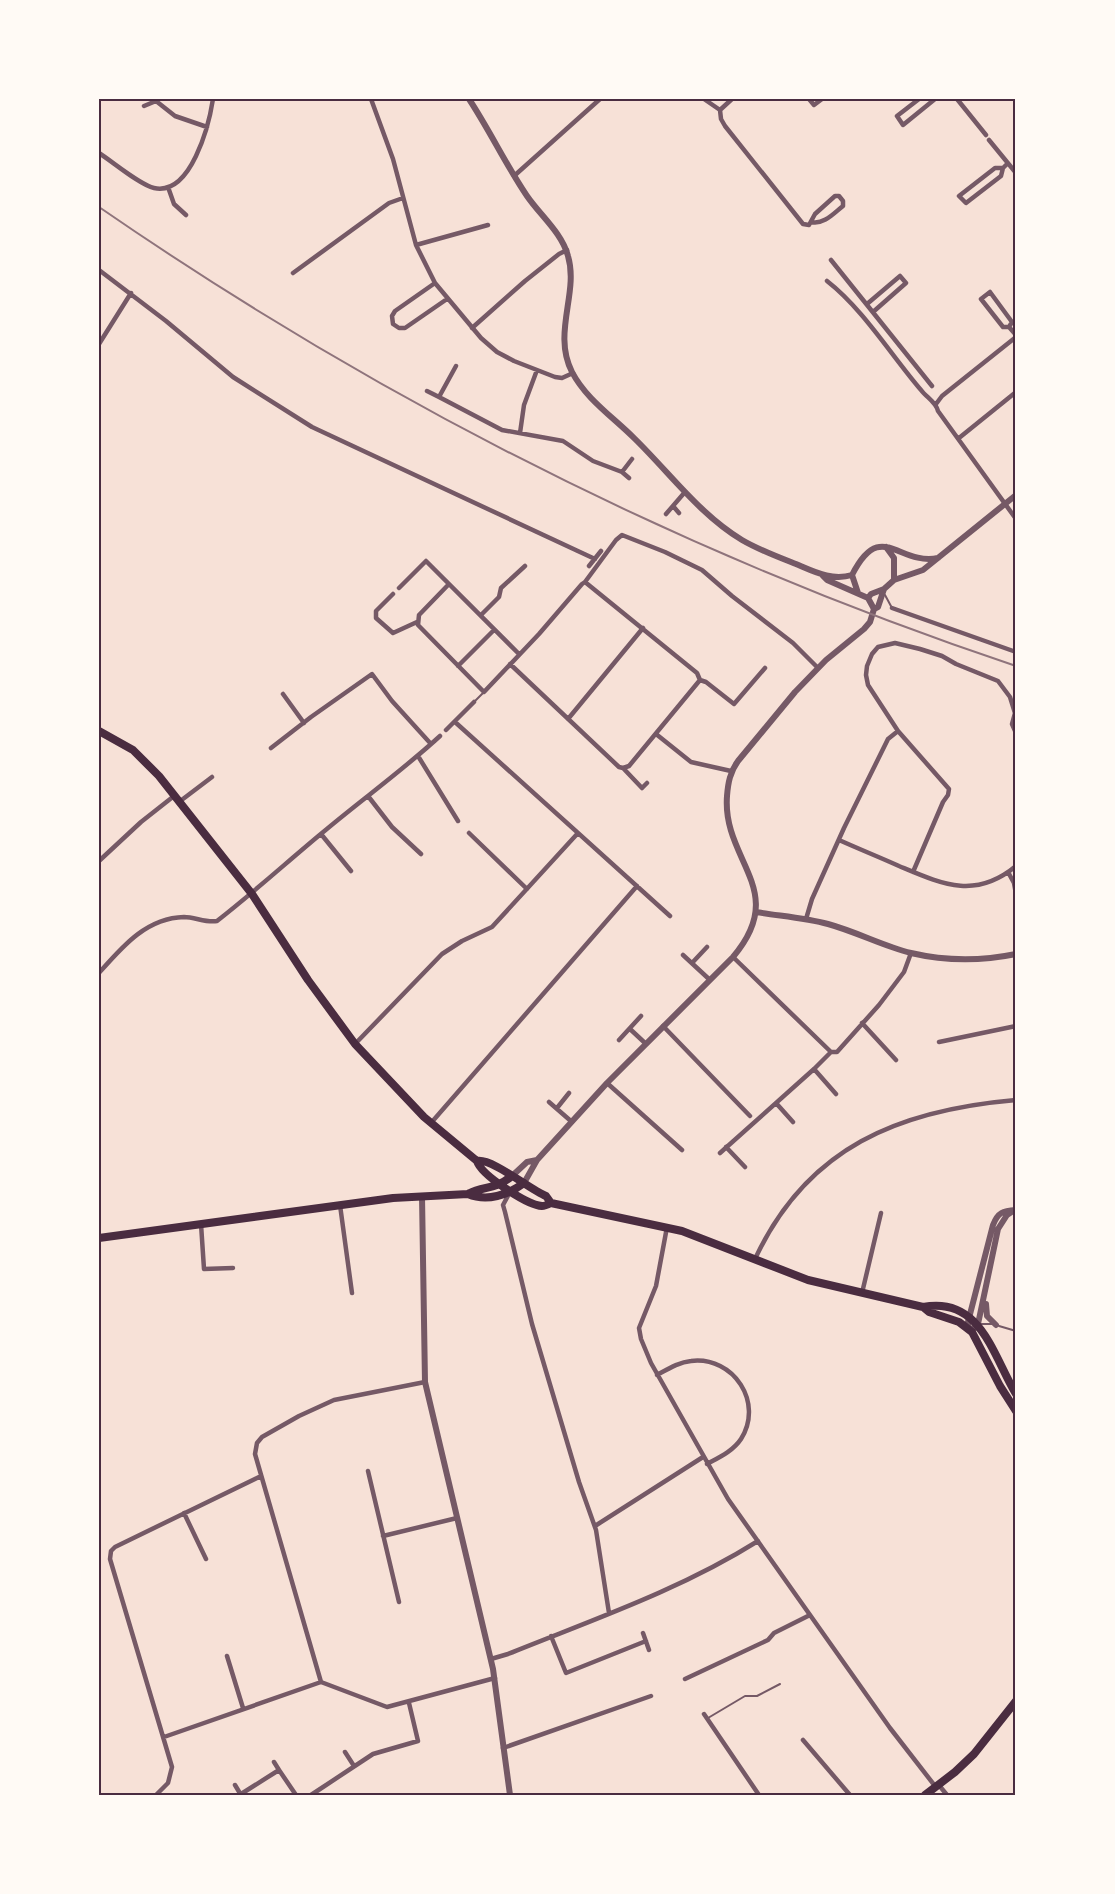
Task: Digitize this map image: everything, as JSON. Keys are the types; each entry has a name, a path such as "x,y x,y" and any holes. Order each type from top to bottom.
{"main road":[{"path":"100,734 136,751 177,799 355,1044 431,1123 477,1161 479,1168 510,1192 540,1205 551,1203 690,1233 808,1280 923,1307 935,1305 956,1310 978,1324 1016,1394"},
{"path":"477,1161 484,1159 546,1196 551,1203"},
{"path":"468,1194 476,1189 501,1185 512,1176"},
{"path":"99,1238 422,1196 468,1194 490,1198 510,1192 524,1183"},
{"path":"923,1307 930,1312 959,1322 968,1329 1016,1411"},
{"path":"925,1795 974,1754 1016,1701"}],"street":[{"path":"99,153 146,185 168,188 178,182 199,149 207,128 213,99"},
{"path":"371,99 387,139 416,245 435,284 472,328 497,352 558,378 573,373"},
{"path":"469,99 514,176 567,250 570,271 564,335 567,357 573,373 594,400 716,520 743,540 868,598 874,609"},
{"path":"514,176 600,99"},
{"path":"704,99 720,110 724,126 806,225 811,222 820,223 843,206 840,196 837,195 817,211 812,216 811,222"},
{"path":"720,110 732,99"},
{"path":"809,99 814,105 822,99"},
{"path":"919,99 897,116 903,125 935,99"},
{"path":"957,99 1006,166 1016,174"},
{"path":"144,106 156,100 174,116 207,128"},
{"path":"1006,166 1001,176 966,203 959,196 994,168 1006,166"},
{"path":"168,188 174,204 186,215"},
{"path":"293,273 389,203 403,198"},
{"path":"416,245 488,225"},
{"path":"472,328 525,281 567,250"},
{"path":"831,260 932,386"},
{"path":"99,270 131,293 233,377 312,426 594,559"},
{"path":"860,314 870,308 906,283 900,276 870,308"},
{"path":"827,281 846,297 920,390 936,404 938,411 1016,519"},
{"path":"435,284 395,311 392,315 393,324 399,328 405,328 447,299"},
{"path":"990,292 1012,322 1009,327 1003,327 981,299 990,292"},
{"path":"99,344 131,293"},
{"path":"936,404 942,396 1016,336 1009,327"},
{"path":"439,397 456,366"},
{"path":"520,433 524,405 537,370"},
{"path":"427,391 496,428 563,441 592,461 622,472 629,478"},
{"path":"958,438 1016,392"},
{"path":"622,472 632,459"},
{"path":"666,514 685,492"},
{"path":"868,598 870,594 884,589 894,580 922,570 1016,495"},
{"path":"673,506 679,513"},
{"path":"589,566 622,535 665,552 702,570 793,643 818,668"},
{"path":"823,576 852,575 874,547 885,547 918,558 939,558"},
{"path":"885,547 894,558 894,580"},
{"path":"449,584 419,615 417,622 419,628 484,692 585,582 605,550"},
{"path":"399,588 426,561 519,654"},
{"path":"481,615 499,597 501,588 525,566"},
{"path":"852,575 858,593"},
{"path":"585,582 697,673 700,680 706,682 734,704 765,668"},
{"path":"524,1183 537,1160 645,1043 733,957 748,936 756,912 757,900 753,882 732,836 728,820 726,798 731,771 781,708 818,668 864,629 874,609 878,607 884,589"},
{"path":"393,594 376,611 376,618 393,633 417,622"},
{"path":"892,608 1016,652"},
{"path":"568,719 643,628"},
{"path":"458,666 494,630"},
{"path":"913,872 949,789 898,731 870,688 866,675 869,660 875,650 891,643 936,654 998,681 1010,697 1015,713 1012,724 1016,733"},
{"path":"510,664 642,788 647,783"},
{"path":"272,748 372,674 392,702 431,744"},
{"path":"623,768 629,766 700,680"},
{"path":"283,694 304,723"},
{"path":"446,730 474,702"},
{"path":"455,722 670,916"},
{"path":"806,919 812,899 888,739 898,731"},
{"path":"656,734 691,762 731,771"},
{"path":"99,973 140,932 169,919 180,917 213,922 249,896 440,736"},
{"path":"418,756 458,821"},
{"path":"99,861 141,822 212,777"},
{"path":"368,796 392,827 421,854"},
{"path":"468,833 527,888"},
{"path":"355,1044 442,954 492,927 578,833"},
{"path":"321,834 351,871"},
{"path":"839,840 940,883 963,887 986,883 1016,866"},
{"path":"1008,872 1014,883 1016,894"},
{"path":"431,1123 637,886"},
{"path":"756,912 806,919 847,930 911,953 971,959 998,958 1016,954"},
{"path":"692,963 707,947"},
{"path":"733,957 831,1052 837,1052 904,972 911,953"},
{"path":"683,954 710,980"},
{"path":"619,1040 641,1016"},
{"path":"862,1023 896,1060"},
{"path":"663,1026 750,1116"},
{"path":"939,1042 1016,1026"},
{"path":"630,1029 645,1043"},
{"path":"944,1033 945,1041"},
{"path":"720,1153 831,1052"},
{"path":"814,1069 836,1094"},
{"path":"607,1083 682,1150"},
{"path":"556,1108 568,1093"},
{"path":"755,1259 773,1224 793,1196 842,1152 877,1133 918,1117 963,1106 1016,1100"},
{"path":"549,1102 572,1122"},
{"path":"776,1103 793,1122"},
{"path":"726,1147 745,1167"},
{"path":"512,1176 527,1162 537,1160"},
{"path":"510,1192 503,1205 532,1324 579,1482 595,1526 609,1613"},
{"path":"422,1196 425,1382 495,1678 510,1795"},
{"path":"340,1205 352,1293"},
{"path":"1015,1210 1001,1221 991,1256 978,1324 975,1328 968,1329 996,1217 1003,1211 1015,1210"},
{"path":"862,1293 881,1214"},
{"path":"201,1224 204,1269 233,1268"},
{"path":"667,1227 656,1286 639,1331 657,1375 728,1499 890,1728 947,1795"},
{"path":"991,1256 992,1273 986,1311 987,1316 996,1325"},
{"path":"657,1375 680,1364 702,1360 729,1370 742,1386 749,1405 744,1432 731,1450 707,1464"},
{"path":"321,1682 255,1454 257,1443 262,1437 334,1400 425,1382"},
{"path":"595,1526 703,1456"},
{"path":"368,1472 399,1602"},
{"path":"157,1795 166,1786 172,1767 111,1559 112,1549 261,1476"},
{"path":"184,1513 206,1558"},
{"path":"383,1536 457,1518"},
{"path":"491,1659 660,1593 729,1559 758,1541"},
{"path":"1016,1600 1016,1620"},
{"path":"686,1679 768,1640 774,1633 810,1615"},
{"path":"643,1633 649,1650"},
{"path":"551,1636 566,1673 646,1641"},
{"path":"227,1656 243,1708"},
{"path":"164,1737 321,1682 384,1707 495,1678"},
{"path":"503,1748 651,1696"},
{"path":"311,1795 354,1766 383,1750 418,1741 409,1702"},
{"path":"705,1716 759,1795"},
{"path":"803,1740 850,1795"},
{"path":"345,1752 354,1766"},
{"path":"274,1762 296,1795"},
{"path":"235,1785 241,1795 279,1770"}],"lane":[{"path":"884,589 885,598 892,608"},
{"path":"474,702 484,692"},
{"path":"978,1324 996,1325 1016,1331"},
{"path":"705,1716 745,1696 757,1696 780,1684"}],"railway":[{"path":"99,207 206,278 316,346 541,469 775,576 895,623 1016,666"}]}
